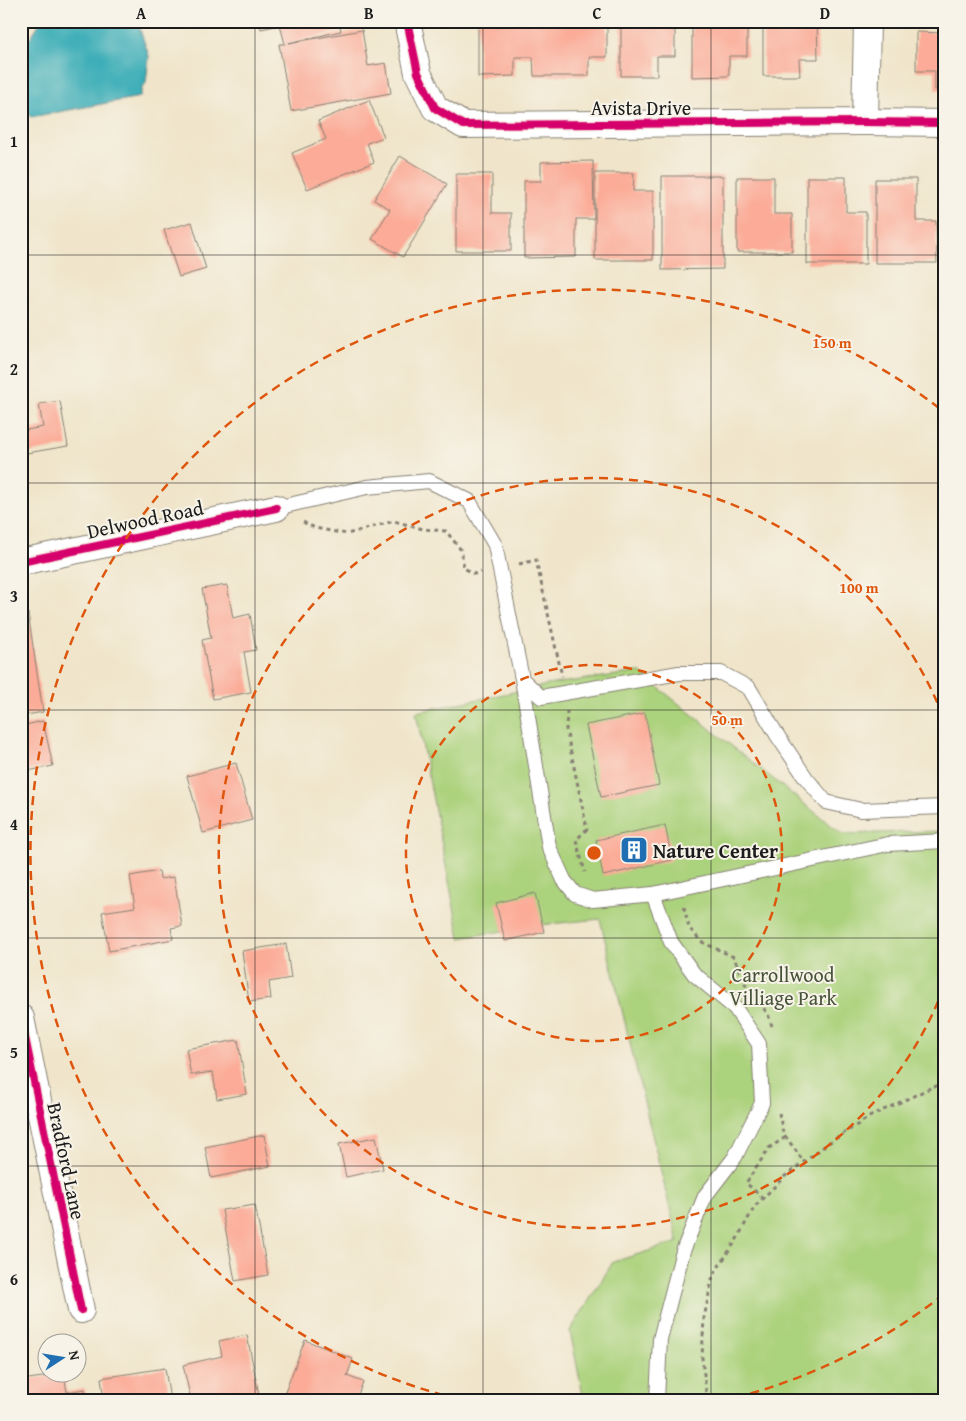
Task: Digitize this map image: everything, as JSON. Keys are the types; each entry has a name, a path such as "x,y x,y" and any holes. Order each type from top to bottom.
{"street":[{"name":"Avista Drive","path":"407,21 418,73 435,108 464,125 945,123"},
{"path":"865,122 867,21"},
{"name":"Delwood Road","path":"21,562 276,508"},
{"name":"Bradford Lane","path":"21,1018 28,1088 81,1310"}],"lane":[{"path":"276,508 367,487 429,480 470,501 495,545 522,679 549,847 564,880 575,894 593,900 653,894 888,844 945,841"},
{"path":"522,679 541,697 679,673 721,673 749,688 806,778 826,802 861,810 945,807"},
{"path":"653,894 671,942 694,974 735,1008 759,1044 762,1103 736,1157 705,1196 683,1250 660,1339 657,1400"}],"path":[{"path":"276,508 315,528 347,534 394,521 423,529 446,531 461,550 464,568 474,574 536,560 568,704 566,729 587,829 576,840 586,875"},
{"path":"680,889 689,928 702,942 734,957 744,982 768,1014 774,1030"},
{"path":"707,1400 702,1358 704,1318 713,1275 736,1240 754,1206 784,1177 830,1142 871,1116 945,1083"},
{"path":"780,1104 779,1113 783,1134 804,1162"},
{"path":"763,1198 746,1183 769,1148 786,1137"}],"green space":[{"name":"Carrollwood Villiage Park","path":"639,672 842,834 945,831 945,1400 584,1400 570,1331 613,1262 678,1242 600,919 539,925 460,938 416,712 553,684"}],"water":[{"path":"41,21 137,21 149,56 146,83 142,88 140,97 31,117 21,89 21,59 26,44"}],"building":[{"path":"259,21 339,21 341,31 289,43 362,30 368,66 386,63 391,93 291,111 279,44 285,44 280,25 261,29"},
{"path":"478,21 607,21 607,57 589,57 589,76 534,76 533,57 515,57 515,76 478,77"},
{"path":"621,21 675,21 675,56 657,56 657,76 621,76"},
{"path":"692,21 747,21 747,56 729,56 729,76 692,77"},
{"path":"781,21 817,21 818,59 799,59 800,76 763,76 763,25 781,25"},
{"path":"916,32 945,33 945,90 935,90 935,71 916,71"},
{"path":"369,100 384,137 367,143 374,162 307,189 292,153 326,139 318,121"},
{"path":"400,156 447,184 403,257 372,239 390,209 374,200"},
{"path":"593,161 594,219 576,219 576,257 524,258 524,181 541,181 541,162"},
{"path":"595,173 634,173 633,191 653,191 653,260 595,260"},
{"path":"456,174 492,174 492,213 511,213 511,251 456,251"},
{"path":"662,176 723,176 723,269 662,270"},
{"path":"737,177 774,177 774,214 792,214 792,252 737,252"},
{"path":"807,177 846,177 846,212 866,212 866,264 807,264"},
{"path":"875,179 916,179 916,221 936,221 937,263 875,263"},
{"path":"192,222 206,269 179,277 164,230"},
{"path":"60,401 68,446 21,454 21,431 43,427 39,404"},
{"path":"227,585 233,618 250,614 256,650 244,652 251,692 213,699 202,640 211,638 202,589"},
{"path":"28,613 43,712 21,716 21,614"},
{"path":"645,713 659,785 601,797 586,725"},
{"path":"43,721 53,766 22,772 21,726"},
{"path":"236,763 252,820 203,833 187,776"},
{"name":"Nature Center","path":"665,825 672,860 603,876 596,840"},
{"path":"159,871 160,879 174,877 182,926 171,928 173,939 109,951 102,912 135,907 130,876"},
{"path":"535,893 544,932 505,941 496,903"},
{"path":"286,944 291,978 269,982 271,999 249,1002 242,951"},
{"path":"238,1040 247,1094 217,1099 213,1072 191,1075 186,1049"},
{"path":"264,1135 270,1166 211,1178 205,1147"},
{"path":"376,1137 383,1169 346,1177 339,1144"},
{"path":"255,1205 268,1275 235,1281 222,1210"},
{"path":"247,1335 260,1400 191,1400 183,1365 222,1356 219,1341"},
{"path":"305,1340 353,1359 347,1376 363,1382 356,1400 282,1400"},
{"path":"165,1368 170,1400 104,1400 101,1378"},
{"path":"38,1378 38,1384 66,1384 67,1392 85,1389 87,1400 21,1400 21,1380"}],"cycle path":[{"path":"407,21 418,73 435,108 463,125 945,123"},
{"path":"21,562 276,508"},
{"path":"21,1018 81,1310"}],"place":[{"name":"Nature Center","path":"634,850"}]}
